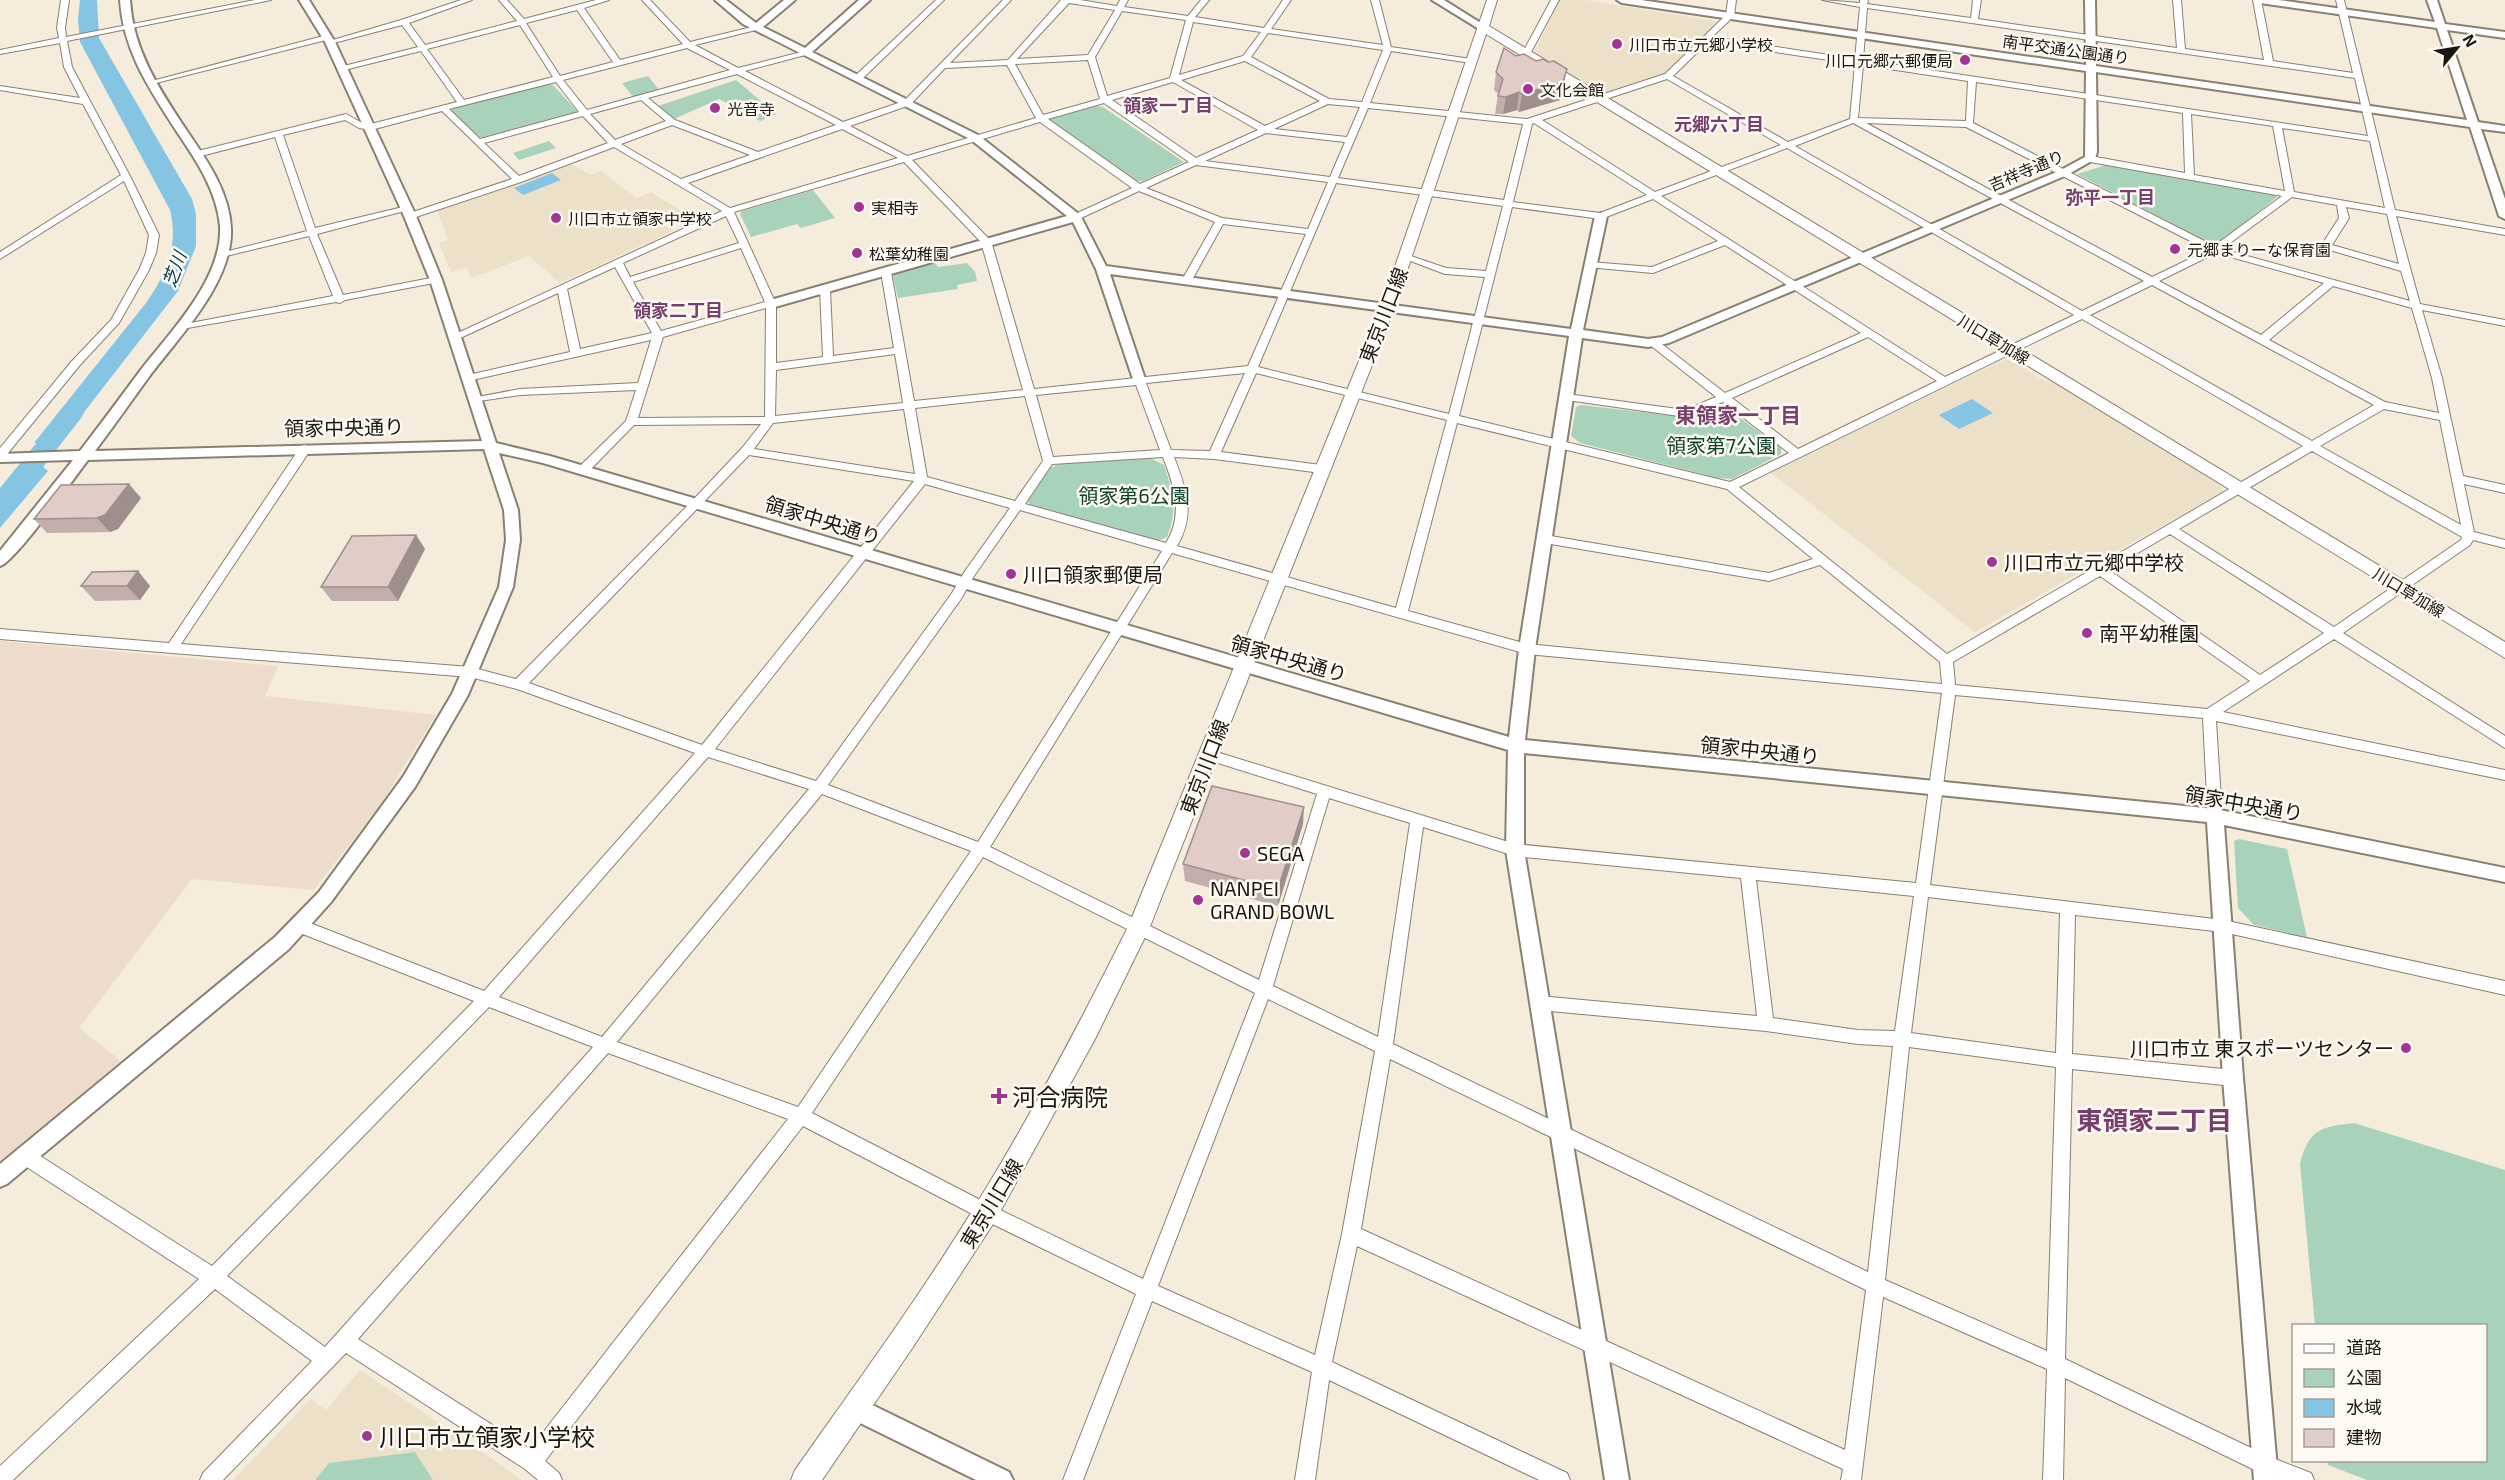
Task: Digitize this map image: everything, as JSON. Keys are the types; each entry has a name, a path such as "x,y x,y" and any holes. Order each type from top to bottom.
{"main road":[{"name":"東京川口線","path":"805,1480 856,1409 986,1212 1087,1032 1138,929 1210,755 1321,469 1388,307 1492,0"},
{"name":"川口草加線","path":"1482,27 2505,651"}],"street":[{"path":"2,457 76,363 115,321 144,270 151,253 154,235 126,176 68,67 65,40 61,28 65,0"},
{"path":"0,561 180,328 205,290 222,254 226,226 221,200 197,154 122,29 125,0"},
{"path":"0,51 267,0"},
{"path":"0,1177 300,926 355,858 409,782 470,672 506,587 513,540 511,510 436,280 356,96 329,40 304,0"},
{"path":"152,82 227,61 404,22 468,0"},
{"path":"503,0 521,21 558,79 613,143 729,211 771,304 770,420 746,451 696,504 519,685"},
{"path":"343,69 602,0"},
{"path":"646,0 690,46 905,158 986,241 1049,461"},
{"path":"532,1462 801,1116 981,849 1169,549 1180,526 1184,506 1181,490 1140,382 1102,269 1076,217 974,137 740,19 720,0"},
{"path":"197,154 346,117 362,126 370,127 690,46 757,27 790,0"},
{"path":"478,142 806,52 865,0"},
{"path":"858,78 940,0"},
{"path":"682,182 907,103 1007,0"},
{"path":"1010,63 1066,0 1471,61"},
{"path":"1124,0 1091,57 1104,99 1195,162 1600,216 1854,120 1968,124 2215,250 2416,306 2505,323"},
{"path":"1174,79 1190,18 1205,0"},
{"path":"454,337 729,211 1246,58 1287,0"},
{"path":"1214,455 1286,293 1388,49 1375,0"},
{"path":"1437,0 1482,27"},
{"path":"1526,54 1555,0"},
{"name":"南平交通公園通り","path":"1623,0 2505,129"},
{"path":"1246,58 1327,101 1532,121 1668,76 1730,16 1732,0"},
{"path":"1826,0 1864,3 1974,22 2358,76"},
{"path":"1974,22 1977,0"},
{"name":"吉祥寺通り","path":"1653,343 1688,332 2063,173 2090,159 2092,152 2090,0"},
{"path":"2176,0 2181,51"},
{"path":"2269,63 2258,0 2342,6 2440,26 2505,35"},
{"path":"2432,0 2505,216"},
{"path":"1854,120 1864,3"},
{"path":"2209,714 2334,633 2466,542 2469,536 2437,378 2405,269 2342,6"},
{"path":"579,7 619,63"},
{"path":"404,22 462,103"},
{"path":"1707,39 2374,139"},
{"path":"943,66 1091,57"},
{"path":"1010,63 1040,118 1139,188 1220,221 1310,232"},
{"path":"1668,76 1785,146 2469,536 2505,544"},
{"path":"1174,79 1265,130 1350,140"},
{"path":"1968,124 1970,122 1972,79"},
{"path":"0,88 88,102"},
{"path":"346,117 352,100 356,96"},
{"path":"642,97 672,122 757,155"},
{"path":"468,378 658,335 1076,217 1327,101"},
{"path":"443,108 518,180"},
{"path":"2187,111 2190,177"},
{"path":"1854,120 2382,405 2445,418"},
{"path":"1532,121 1654,195 1945,382"},
{"path":"1401,614 1532,121"},
{"path":"222,254 312,232 408,213 518,180 672,122"},
{"path":"2277,126 2290,194"},
{"path":"278,134 312,232 340,300"},
{"path":"2090,159 2505,232"},
{"path":"0,256 126,176"},
{"path":"1731,486 2084,316 2215,250 2290,194"},
{"path":"2341,203 2344,218 2326,246 2405,269"},
{"path":"1600,216 1576,333 1561,444 1527,649 1515,746 1515,850 1617,1480"},
{"path":"1187,280 1220,221"},
{"path":"1590,265 1653,270 1726,242"},
{"path":"630,280 744,244"},
{"path":"1405,257 1445,271 1491,274"},
{"path":"583,470 631,422 658,335 630,280 617,262"},
{"path":"1102,269 1653,343 1797,454"},
{"path":"0,1479 212,1278 488,998 705,751 922,479 886,272"},
{"path":"180,328 340,300 436,280"},
{"path":"2263,339 2330,283"},
{"path":"562,287 576,354"},
{"path":"825,289 828,360"},
{"path":"1567,397 1686,414 1869,333"},
{"path":"772,367 900,350"},
{"path":"631,422 770,420 1252,369 1731,486 1947,660 1949,689 1902,1039 1876,1285 1852,1472 1595,1346 1351,1234"},
{"path":"476,400 520,392 642,386"},
{"path":"1947,660 2382,405"},
{"name":"領家中央通り","path":"2,457 474,444 492,447 583,470 1515,746 1934,790 2215,816 2505,875"},
{"path":"172,648 305,449"},
{"path":"746,451 922,479 1527,649 2209,714 2505,775"},
{"path":"1049,461 1168,453 1214,455 1321,469"},
{"path":"210,1480 327,1360 605,1044 819,787 951,606 969,574 1049,461"},
{"path":"2457,479 2505,489"},
{"path":"2171,529 2505,743"},
{"path":"1545,539 1769,577 1822,560"},
{"path":"2100,570 2259,681"},
{"path":"0,634 470,672 519,685 705,751 819,787 981,849 1138,929 1560,1134 1876,1285 2056,1364 2265,1473 2304,1480"},
{"path":"2209,714 2233,1078 2265,1473"},
{"path":"1210,755 1515,850 1921,890 2223,926 2505,988"},
{"path":"1074,1480 1264,990 1324,792"},
{"path":"1305,1480 1322,1367 1351,1234 1384,1048 1417,820"},
{"path":"1748,874 1766,1024"},
{"path":"2053,1480 2068,908"},
{"path":"300,926 605,1044 801,1116 986,1212 1147,1290 1322,1367 1560,1480"},
{"path":"1539,1003 1766,1024 1858,1037 1902,1039 2064,1060 2233,1078"},
{"path":"25,1156 212,1278 327,1360"},
{"path":"344,1341 532,1462 552,1480"},
{"path":"856,1409 1001,1480"}],"shaded area":[{"name":"川口市立元郷小学校","path":"1560,0 1586,0 1720,22 1664,75 1606,95 1599,94 1534,52"},
{"name":"川口市立領家中学校","path":"569,163 591,175 601,171 637,198 651,192 683,212 662,223 673,231 560,283 529,256 472,278 467,268 451,272 439,243 448,240 437,210"},
{"name":"川口市立元郷中学校","path":"2008,358 2045,381 2054,381 2220,485 2223,491 1975,632 1770,472"},
{"path":"0,641 278,666 265,696 436,715 380,805 314,890 192,879 79,1028 121,1061 0,1162"},
{"name":"川口市立領家小学校","path":"360,1370 521,1480 233,1480 311,1399 326,1410"}],"green space":[{"path":"648,76 660,91 634,98 622,83"},
{"path":"736,80 776,114 760,121 719,99 674,119 658,106"},
{"path":"547,84 553,85 577,111 487,138 479,137 451,111 454,108"},
{"path":"1096,106 1103,107 1184,162 1143,181 1135,181 1050,121"},
{"path":"549,141 556,148 519,160 513,153"},
{"path":"2106,165 2272,194 2277,197 2218,244 2209,243 2077,174"},
{"path":"813,190 835,218 801,228 797,224 751,237 740,214 742,211"},
{"path":"934,261 938,267 967,263 975,272 977,281 957,285 958,289 898,298 893,276 898,272"},
{"name":"領家第7公園","path":"1581,405 1693,418 1719,406 1725,407 1781,448 1781,454 1732,479 1718,478 1580,443 1571,436 1576,407"},
{"name":"領家第6公園","path":"1146,456 1164,465 1173,501 1167,537 1157,541 1031,506 1027,500 1050,468 1059,464"},
{"path":"2239,839 2287,849 2307,937 2254,925 2238,908 2234,841"},
{"path":"2354,1123 2505,1170 2505,1480 2367,1480 2328,1465 2327,1462 2487,1462 2487,1324 2315,1324 2300,1164 2307,1143 2312,1137 2332,1126"},
{"path":"415,1452 433,1480 315,1480 329,1463"}],"water":[{"path":"80,0 97,0 99,38 192,199 196,214 196,246 178,291 61,442 34,443 146,303 165,270 172,248 170,210 80,42 78,19"},
{"path":"552,173 561,180 523,195 514,188"},
{"path":"1972,399 1993,413 1959,429 1939,415"},
{"path":"43,467 48,471 0,528 0,489 17,468"}],"building":[{"path":"1504,48 1516,56 1524,54 1536,61 1543,59 1548,62 1554,61 1567,69 1563,82 1522,94 1519,92 1506,97 1498,96 1503,79 1496,72"},
{"path":"129,484 105,515 97,518 34,519 61,485"},
{"path":"416,535 388,587 321,587 352,536"},
{"path":"138,571 127,586 81,586 92,572"},
{"name":"SEGA","path":"1212,786 1304,807 1278,889 1183,864"}],"waterway":[{"name":"芝川","path":"0,505 73,413"}],"place":[{"name":"川口市立元郷小学校","path":"1617,44"},
{"name":"川口元郷六郵便局","path":"1965,60"},
{"name":"文化会館","path":"1528,89"},
{"name":"光音寺","path":"715,108"},
{"name":"実相寺","path":"859,207"},
{"name":"川口市立領家中学校","path":"556,218"},
{"name":"元郷まりーな保育園","path":"2175,249"},
{"name":"松葉幼稚園","path":"857,253"},
{"name":"川口市立元郷中学校","path":"1992,562"},
{"name":"川口領家郵便局","path":"1011,574"},
{"name":"南平幼稚園","path":"2087,633"},
{"name":"SEGA","path":"1245,853"},
{"name":"NANPEI GRAND BOWL","path":"1198,900"},
{"name":"川口市立 東スポーツセンター","path":"2406,1048"},
{"name":"河合病院","path":"999,1096"},
{"name":"川口市立領家小学校","path":"367,1436"}],"district":[{"name":"領家一丁目","path":"1168,105"},
{"name":"元郷六丁目","path":"1719,124"},
{"name":"弥平一丁目","path":"2110,197"},
{"name":"領家二丁目","path":"678,310"},
{"name":"東領家一丁目","path":"1738,414"},
{"name":"東領家二丁目","path":"2154,1119"}]}
